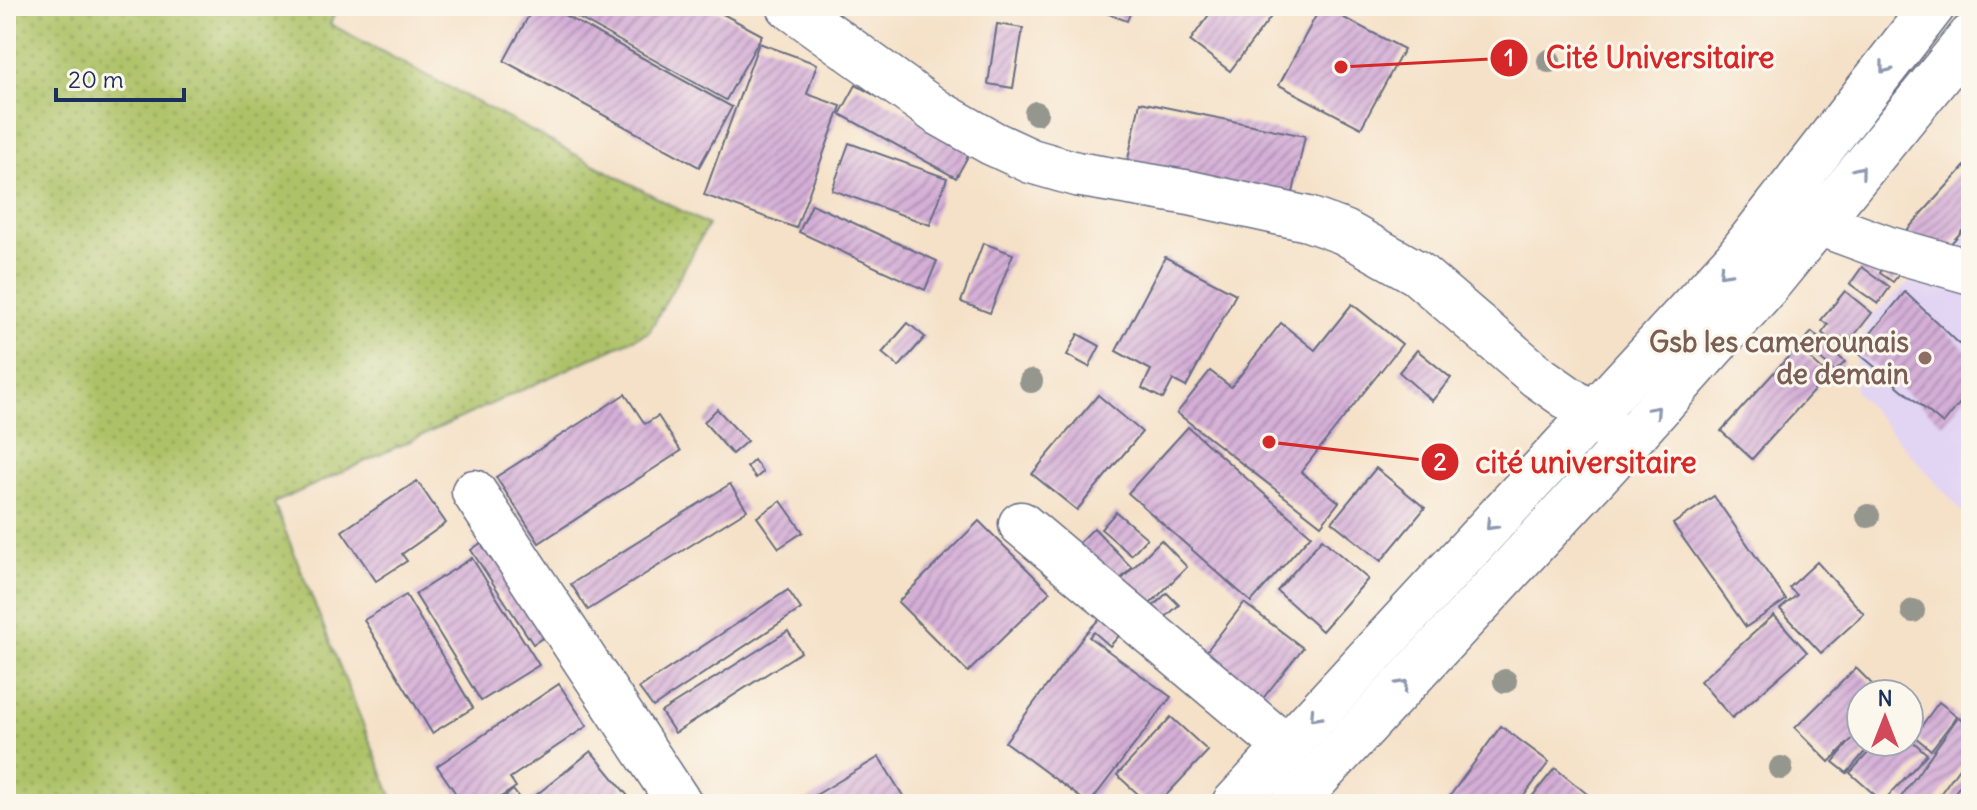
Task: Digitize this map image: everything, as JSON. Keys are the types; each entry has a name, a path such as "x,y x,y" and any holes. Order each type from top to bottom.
{"main road":[{"path":"1234,804 1736,259 1933,6"},
{"path":"796,8 937,112 1031,161 1076,174 1190,193 1308,219 1344,232 1417,273 1537,376 1591,414 1626,444"},
{"path":"1293,804 1626,444 1767,286 1971,36"},
{"path":"1818,223 1886,248 1971,272"},
{"path":"474,492 680,804"},
{"path":"1021,524 1286,747"}],"shaded area":[{"path":"1971,231 1971,522 1855,391 1856,351 1871,315"}],"green space":[{"path":"6,6 338,6 330,24 708,225 649,332 274,503 395,804 6,804 6,621 16,593 6,588"}],"building":[{"path":"534,6 548,6 732,107 699,167 504,61"},
{"path":"557,6 708,6 762,35 726,100"},
{"path":"1088,6 1133,6 1127,21"},
{"path":"1208,6 1279,6 1230,71 1190,41 1213,9"},
{"path":"1321,6 1404,49 1361,128 1279,85"},
{"path":"997,24 1023,28 1013,88 988,84"},
{"path":"759,43 817,64 807,94 841,106 796,228 704,195"},
{"path":"856,85 972,149 956,178 840,114"},
{"path":"1140,102 1305,136 1292,198 1127,164"},
{"path":"849,143 947,178 930,225 832,190"},
{"path":"1965,166 1971,171 1971,221 1938,258 1907,230"},
{"path":"812,204 937,261 925,290 799,232"},
{"path":"983,243 1013,254 990,313 961,302"},
{"path":"1165,257 1236,294 1186,387 1173,380 1163,399 1142,388 1151,370 1116,351"},
{"path":"1887,263 1900,273 1893,282 1880,273"},
{"path":"1862,267 1890,287 1878,304 1850,284"},
{"path":"1845,291 1872,313 1849,342 1843,338 1837,345 1822,333 1828,325 1821,320"},
{"path":"1905,292 1971,355 1971,389 1943,424 1856,351"},
{"path":"1352,304 1402,344 1301,472 1339,502 1321,525 1177,413 1210,371 1231,387 1281,323 1315,350"},
{"path":"908,323 925,337 899,367 882,353"},
{"path":"1812,332 1845,362 1835,372 1802,343"},
{"path":"1078,334 1100,346 1089,367 1067,355"},
{"path":"1797,347 1828,375 1752,459 1721,431"},
{"path":"1417,350 1451,378 1432,401 1399,372"},
{"path":"625,394 645,424 658,416 681,451 539,543 496,477"},
{"path":"1098,395 1142,432 1077,510 1032,474"},
{"path":"717,409 747,441 732,454 704,422"},
{"path":"1188,427 1311,535 1251,602 1128,493"},
{"path":"754,460 763,472 756,478 747,467"},
{"path":"1376,468 1425,508 1381,561 1332,522"},
{"path":"417,481 446,523 402,554 407,561 376,581 342,531"},
{"path":"730,484 747,510 588,610 571,584"},
{"path":"1714,496 1786,600 1746,627 1673,524"},
{"path":"781,501 803,532 779,548 757,517"},
{"path":"1116,512 1147,538 1131,555 1101,529"},
{"path":"979,521 1050,592 968,672 898,602"},
{"path":"1094,528 1132,568 1116,583 1079,543"},
{"path":"488,538 550,633 533,644 471,550"},
{"path":"1322,539 1368,579 1322,631 1277,591"},
{"path":"1161,540 1187,567 1148,606 1121,580"},
{"path":"472,558 539,665 481,701 415,594"},
{"path":"1817,562 1864,614 1821,653 1780,609 1797,595 1789,588"},
{"path":"788,590 801,609 653,707 639,688"},
{"path":"1167,593 1179,605 1159,623 1148,611"},
{"path":"406,595 473,708 432,733 364,620"},
{"path":"1244,603 1303,648 1260,702 1202,657"},
{"path":"1106,612 1125,629 1110,646 1094,632 1089,637 1171,697 1089,804 1005,742 1086,633"},
{"path":"1774,615 1807,652 1732,718 1700,681"},
{"path":"788,631 801,652 675,733 661,712"},
{"path":"1856,668 1866,678 1846,678"},
{"path":"1845,679 1845,746 1829,762 1795,728"},
{"path":"559,684 587,726 510,778 516,787 490,804 463,804 437,766"},
{"path":"1939,702 1957,716 1931,750 1925,745 1925,721"},
{"path":"1171,717 1208,751 1158,804 1149,804 1117,775"},
{"path":"1958,717 1971,726 1971,751 1933,804 1911,804 1901,797"},
{"path":"1501,726 1549,762 1518,804 1444,804"},
{"path":"1845,747 1845,758 1860,758 1847,773 1833,762"},
{"path":"591,751 628,796 618,804 525,804"},
{"path":"879,757 908,804 801,804"},
{"path":"1864,758 1923,758 1883,802 1850,773"},
{"path":"1555,768 1597,802 1526,804"},
{"path":"1971,769 1971,804 1947,804"},
{"path":"513,790 524,804 496,804"}],"place":[{"name":"Cité Universitaire","path":"1341,67"},
{"name":"Gsb les camerounais de demain","path":"1925,358"},
{"name":"cité universitaire","path":"1269,442"}]}
